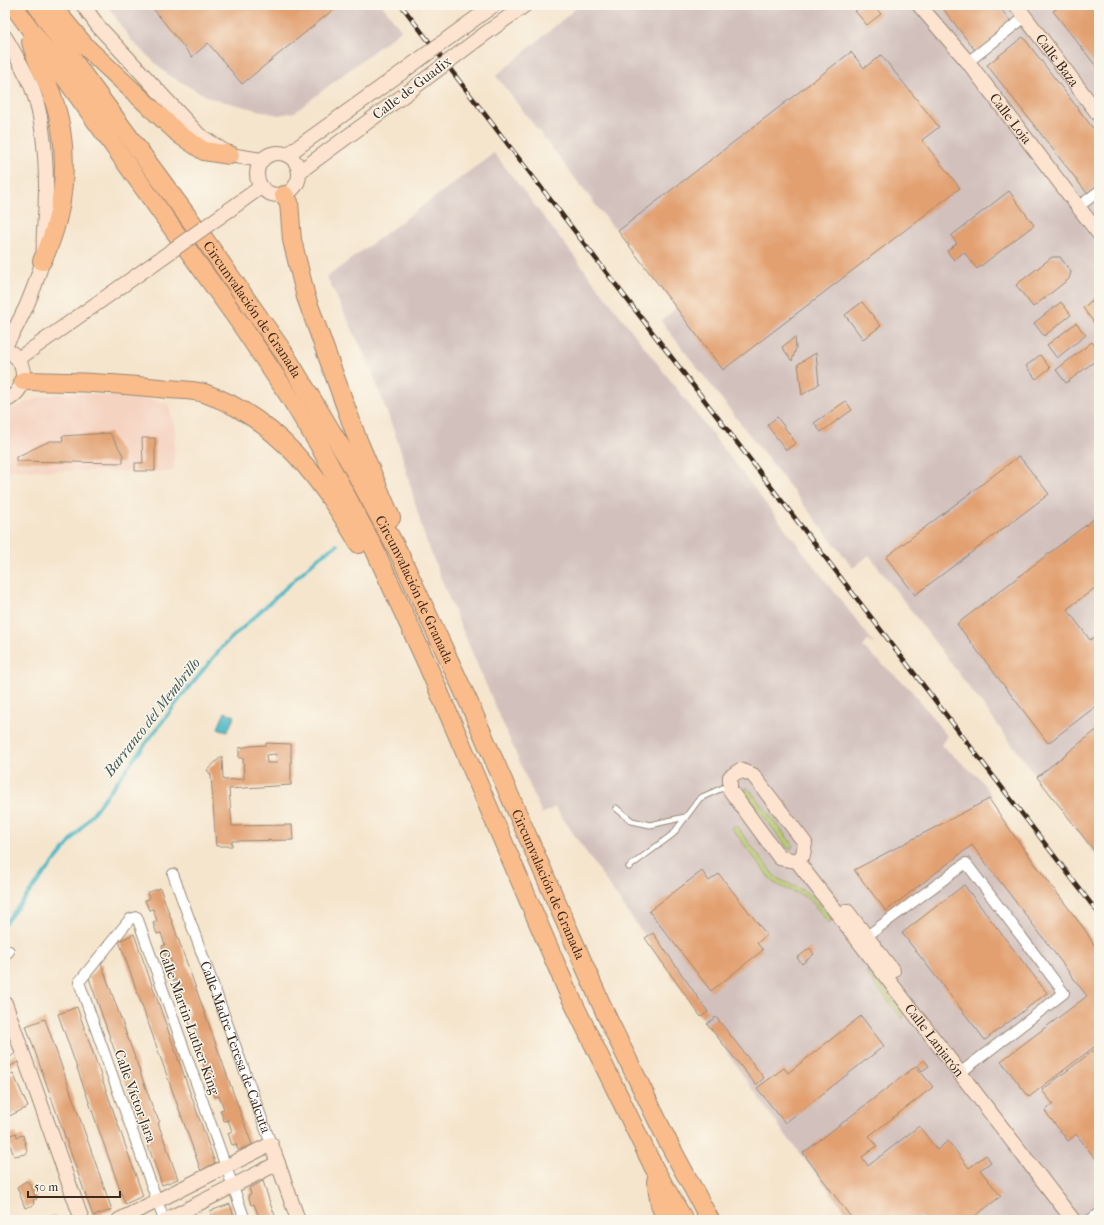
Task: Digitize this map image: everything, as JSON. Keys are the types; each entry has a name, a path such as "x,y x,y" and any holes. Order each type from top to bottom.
{"highway":[{"name":"Circunvalación de Granada","path":"13,5 190,252 291,399 319,445 372,544 440,692 568,990 654,1168 684,1220"},
{"name":"Circunvalación de Granada","path":"37,5 79,68 205,240 284,353 324,417 400,553 469,703 606,1015 668,1142 710,1220"},
{"path":"51,5 86,47 180,135 204,151 230,155"},
{"path":"27,26 33,53 54,100 63,142 64,170 56,225 51,244 42,262"},
{"path":"284,195 289,202 292,240 306,297 358,438 395,526 400,553"},
{"path":"23,381 150,386 203,393 238,408 266,427 291,448 324,489 348,526 383,591 418,666 440,692"},
{"path":"654,1168 660,1205 666,1220"}],"street":[{"path":"83,5 98,26 199,136 230,155 262,160"},
{"name":"Calle de Guadix","path":"287,155 494,5"},
{"name":"Calle de Guadix","path":"300,172 525,5"},
{"name":"Calle Loja","path":"919,5 968,62 1099,234"},
{"name":"Calle Baza","path":"1016,5 1099,115"},
{"path":"968,62 1025,17"},
{"path":"5,37 19,59 32,88 39,113 46,170 47,200 42,262 26,306 5,346"},
{"path":"274,154 287,155 297,164 300,172 298,183 290,192 284,195 272,194 262,188 257,177 259,165 262,160 274,154"},
{"path":"18,359 262,188"},
{"path":"1078,208 1099,191"},
{"path":"5,350 18,359 22,365 23,381 19,390 14,396 5,401"},
{"path":"740,770 753,775 805,843 800,858 780,858 730,790 730,777 740,770"},
{"name":"Calle Lanjarón","path":"800,858 867,936 1073,1220"},
{"name":"Calle Lanjarón","path":"800,858 963,1070 1085,1220"},
{"name":"Calle Lanjarón","path":"867,936 966,863 1064,993 963,1070"},
{"name":"Calle Madre Teresa de Calcuta","path":"173,874 298,1220"},
{"name":"Calle Martin Luther King","path":"79,982 130,919 137,917 245,1220"},
{"name":"Calle Víctor Jara","path":"79,982 165,1220"},
{"path":"5,1003 82,1220"},
{"path":"119,1220 271,1144"},
{"path":"165,1220 278,1163"},
{"path":"1090,1220 1099,1214"}],"lane":[{"path":"629,867 673,834 700,798 730,784"},
{"path":"616,808 632,821 650,825 685,817"}],"shaded area":[{"path":"107,5 382,5 401,30 295,112 278,115 210,98 168,75 131,40"},
{"path":"580,5 1099,5 1099,859 869,555 853,568 661,321 678,307 616,228 612,226 496,76"},
{"path":"494,153 874,643 873,644 868,640 863,647 910,689 947,736 941,745 979,778 992,796 987,800 1088,933 1099,954 1099,1220 852,1220 778,1125 555,807 542,814 452,606 424,535 400,448 370,366 327,277"},
{"path":"62,393 145,398 168,404 175,426 174,468 169,472 5,470 5,411 40,397"}],"green space":[{"path":"747,787 793,845 791,849 788,848 745,791"},
{"path":"736,826 776,878 806,892 814,898 831,918 830,924 814,904 804,896 774,883 731,827"},
{"path":"866,973 872,975 904,1014 903,1019"}],"water":[{"path":"225,712 235,716 227,732 218,728"}],"building":[{"path":"150,5 339,5 242,84 208,43 192,57"},
{"path":"863,5 873,5 881,14 867,25 855,11"},
{"path":"945,5 998,5 1013,25 977,53 942,7"},
{"path":"1062,5 1099,5 1099,70 1053,11"},
{"path":"1023,37 1099,136 1099,184 1087,193 987,65"},
{"path":"851,52 864,68 881,55 939,127 922,140 960,188 723,370 618,231"},
{"path":"1009,191 1034,225 977,269 964,252 954,260 947,251 957,243 951,236"},
{"path":"1052,257 1060,257 1071,272 1069,279 1033,307 1016,285"},
{"path":"1097,296 1099,299 1099,329 1083,308"},
{"path":"862,302 881,326 863,339 845,315"},
{"path":"1061,302 1071,315 1044,336 1034,323"},
{"path":"1076,323 1086,335 1057,358 1047,345"},
{"path":"795,337 796,348 792,361 782,347"},
{"path":"1092,342 1099,351 1099,358 1066,383 1056,370"},
{"path":"816,353 819,384 802,395 798,364"},
{"path":"1040,355 1050,368 1036,379 1026,366"},
{"path":"846,401 852,410 821,432 814,423"},
{"path":"777,417 796,443 786,450 767,425"},
{"path":"110,433 123,455 123,463 16,461 16,457 50,441 63,441 62,436"},
{"path":"142,438 155,438 155,471 135,471 135,463 143,463"},
{"path":"1019,456 1049,494 915,595 886,557"},
{"path":"1099,515 1099,585 1067,609 1090,640 1099,633 1099,704 1048,743 957,624"},
{"path":"1099,728 1099,857 1037,777"},
{"path":"266,743 291,744 291,785 229,789 232,826 292,825 293,840 232,841 232,846 216,846 211,775 207,770 222,756 223,780 244,779 243,758 239,758 239,748 266,745","holes":["276,754 277,763 267,763 266,755"]},
{"path":"989,799 1020,844 1085,930 1099,953 1099,1043 1029,1097 1001,1061 1087,996 972,845 886,911 854,870"},
{"path":"702,871 709,881 719,874 767,935 757,943 763,950 711,991 649,911"},
{"path":"964,885 1047,993 985,1040 902,933"},
{"path":"160,888 252,1145 238,1150 236,1144 232,1145 228,1133 232,1131 228,1120 224,1121 220,1110 224,1109 219,1096 215,1097 212,1087 215,1086 211,1073 207,1075 203,1063 207,1062 203,1050 199,1051 195,1040 199,1039 194,1027 191,1028 187,1016 190,1015 186,1004 183,1005 178,993 182,992 178,980 174,981 170,969 173,968 170,957 166,958 162,946 165,945 161,933 157,934 153,923 157,921 153,909 149,910 145,900 149,899 147,893"},
{"path":"653,933 708,1012 701,1017 645,938"},
{"path":"134,934 215,1163 201,1171 119,941"},
{"path":"810,948 814,954 802,964 797,958"},
{"path":"101,963 154,1111 160,1122 158,1123 178,1179 162,1185 142,1128 144,1128 142,1122 138,1117 89,978"},
{"path":"77,1007 143,1196 125,1204 58,1014"},
{"path":"861,1016 884,1046 785,1123 757,1088 784,1068 788,1073"},
{"path":"716,1017 764,1078 756,1085 707,1024"},
{"path":"45,1019 112,1210 93,1216 26,1026"},
{"path":"1099,1046 1099,1163 1076,1134 1068,1141 1045,1111 1053,1104 1042,1090"},
{"path":"15,1053 18,1062 5,1069 5,1062"},
{"path":"924,1060 929,1066 922,1071 918,1065"},
{"path":"916,1066 933,1087 869,1136 877,1146 862,1157 868,1166 919,1126 937,1150 948,1141 969,1168 986,1155 991,1162 980,1170 1001,1196 970,1220 923,1220 920,1216 916,1220 853,1220 803,1153"},
{"path":"13,1073 28,1107 5,1118 5,1077"},
{"path":"16,1133 17,1137 23,1135 27,1151 26,1154 14,1156 7,1136"},
{"path":"26,1181 29,1183 37,1199 33,1200 34,1205 25,1208 17,1187"},
{"path":"263,1181 277,1220 257,1220 256,1218 259,1217 254,1204 251,1205 248,1195 251,1194 249,1188"},
{"path":"230,1204 235,1220 214,1220 210,1211"},
{"path":"54,1215 56,1219 62,1217 63,1220 45,1219"}],"waterway":[{"name":"Barranco del Membrillo","path":"5,923 83,826 185,692 224,645 320,556 337,545"}],"railway":[{"path":"401,5 1099,914"}]}
